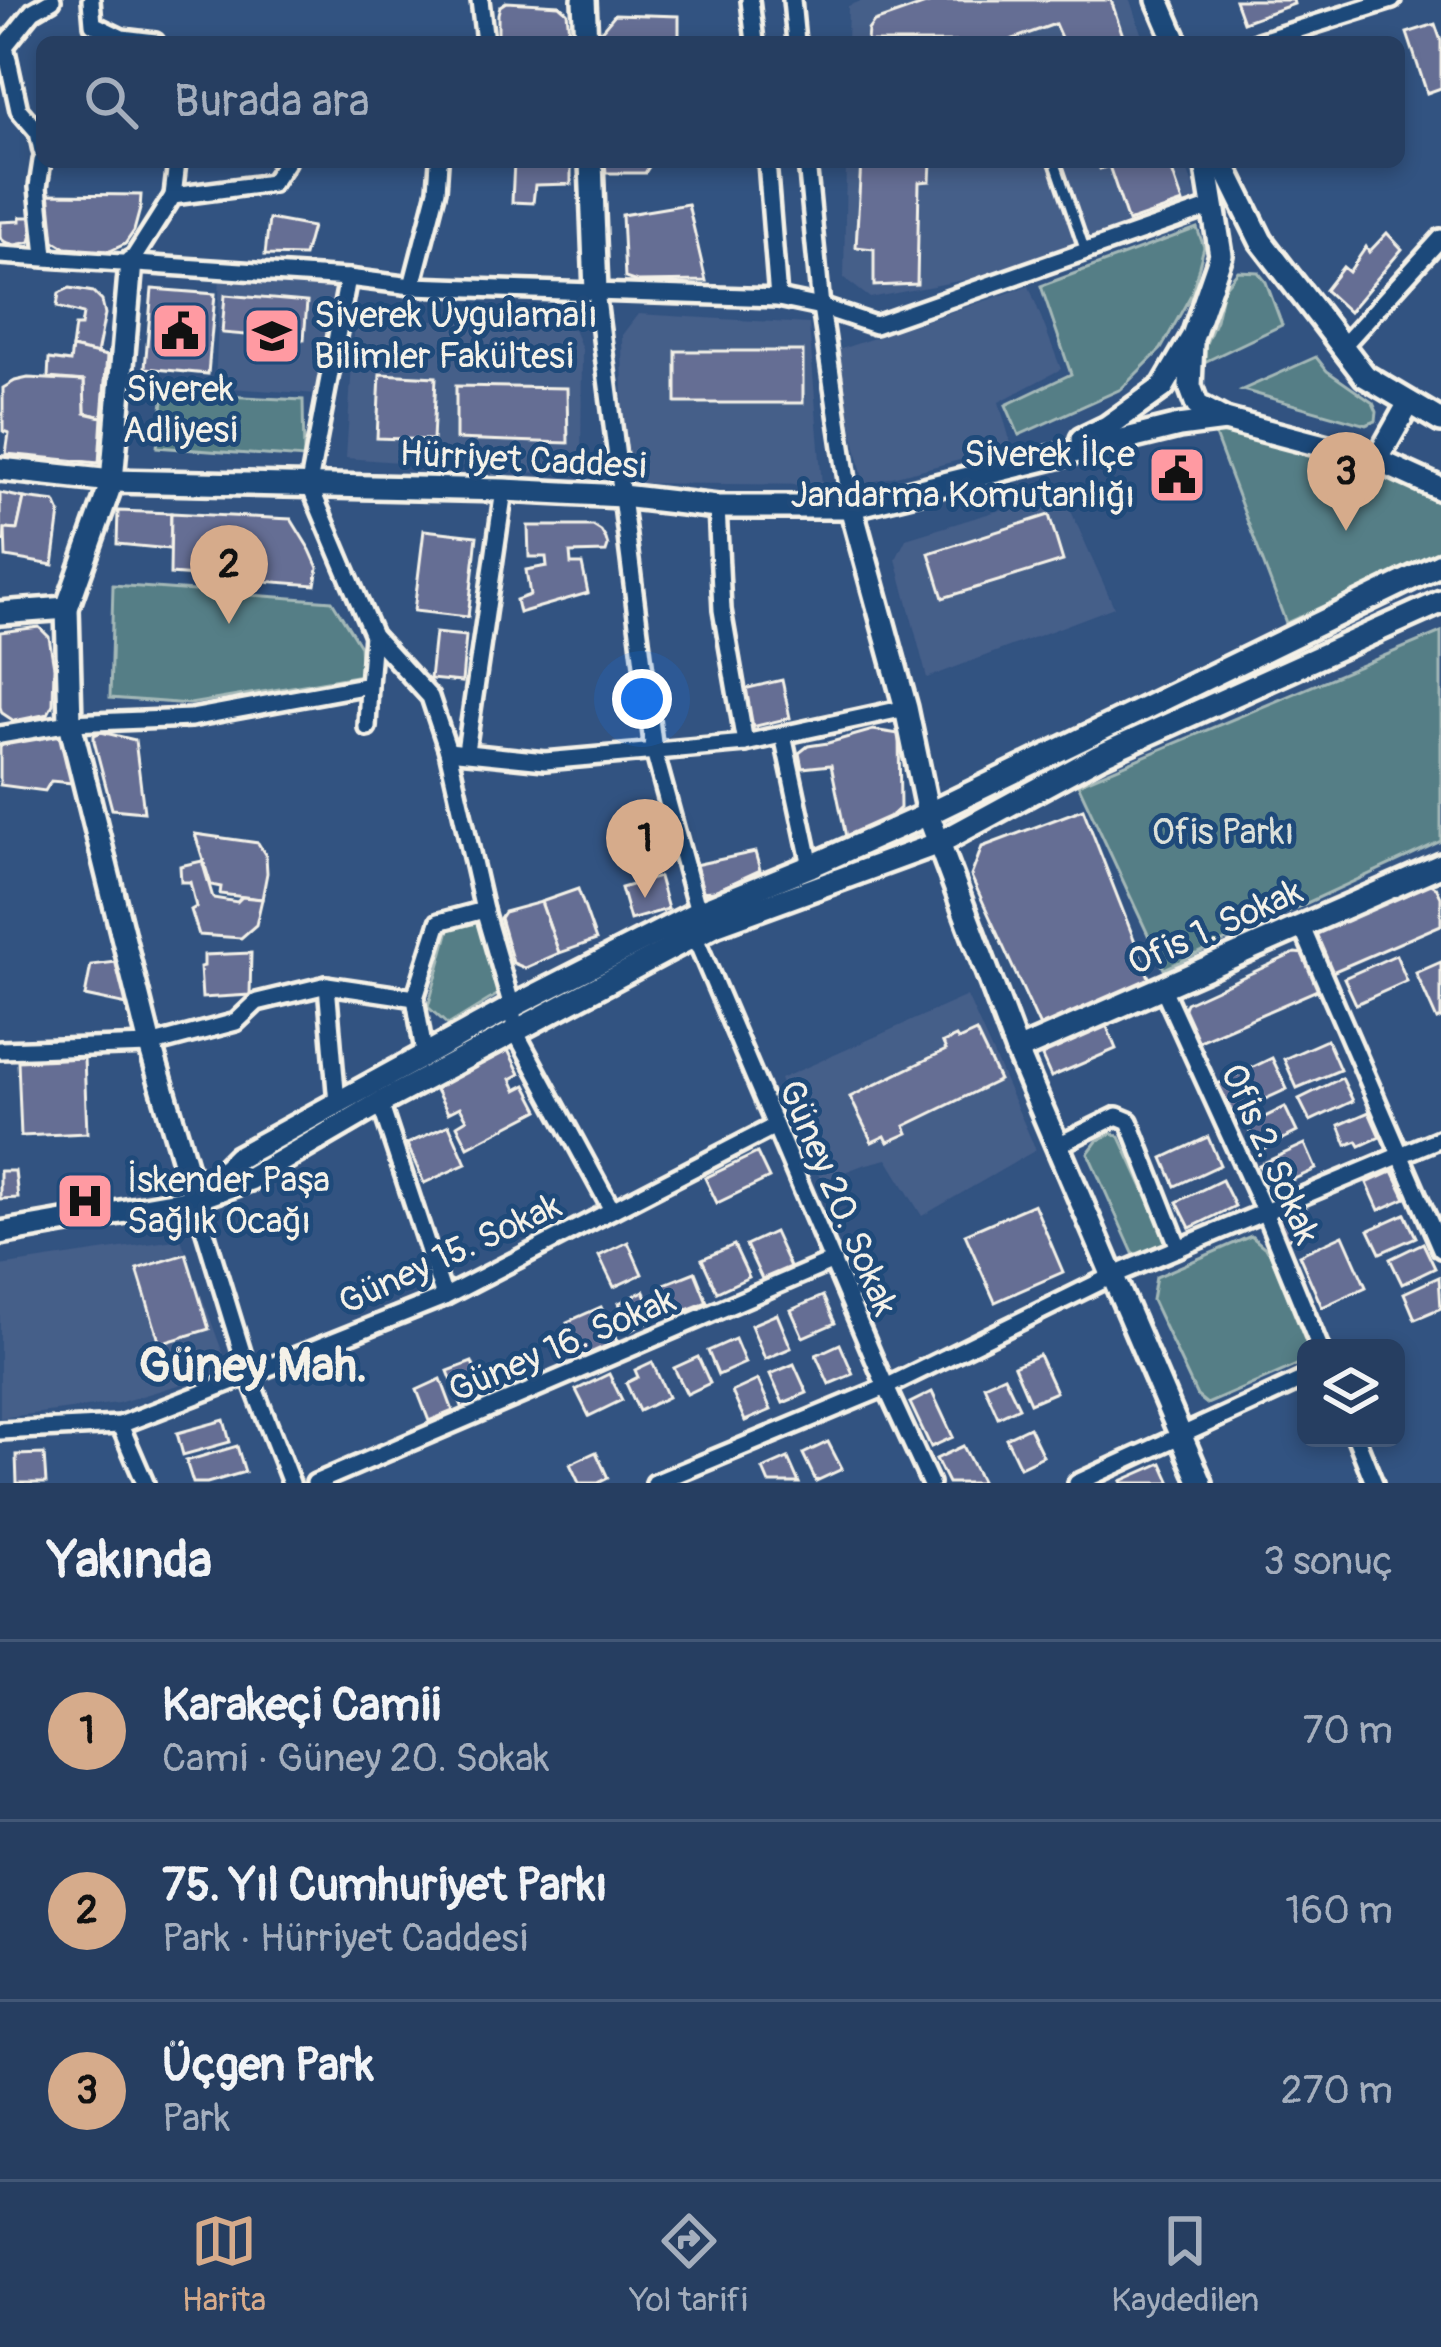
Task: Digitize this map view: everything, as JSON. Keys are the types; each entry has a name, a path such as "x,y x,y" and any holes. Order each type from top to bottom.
{"main road":[{"path":"584,0 586,36"},
{"path":"1159,0 1174,36"},
{"path":"591,168 596,291"},
{"path":"1038,459 1108,427 1163,387 1193,336 1221,255 1207,168"},
{"path":"1225,168 1261,241 1366,376 1441,421"},
{"path":"1221,255 1261,241"},
{"path":"130,262 112,481 67,608 70,723 150,1045 195,1199"},
{"path":"1193,336 1190,386 1197,405 1225,420 1377,460 1441,489"},
{"path":"1377,460 1409,403"},
{"path":"1038,459 1180,425 1225,420"},
{"name":"Hürriyet Caddesi","path":"0,469 112,481 505,490 717,507 851,507 1038,459"},
{"path":"851,507 906,708 928,814 1017,1051 1202,1483"},
{"path":"195,1199 237,1158 512,1007 698,912 928,814 1441,564"},
{"path":"0,1233 195,1199 250,1180 380,1103 694,935 939,843 1100,756 1441,602"},
{"path":"0,613 67,608"},
{"name":"Ofis 1. Sokak","path":"1017,1051 1440,869"}],"street":[{"path":"36,130 19,110 5,46 33,11 52,0"},
{"path":"92,0 93,24 118,36"},
{"path":"480,0 484,36"},
{"path":"750,0 754,36"},
{"path":"792,0 795,36"},
{"path":"1277,36 1392,0"},
{"path":"41,168 38,187 45,256"},
{"path":"130,262 173,196 175,168"},
{"path":"173,196 272,183 282,168"},
{"path":"412,286 438,168"},
{"path":"767,168 778,298"},
{"path":"808,168 821,307 851,507"},
{"path":"0,255 412,286 778,298 874,325 1214,206"},
{"path":"1342,347 1441,238"},
{"path":"348,278 309,484 373,635 430,697 457,751 484,910 515,1031 612,1210"},
{"path":"596,291 654,751 698,912"},
{"path":"457,751 505,490"},
{"path":"717,507 722,610 745,743"},
{"path":"367,727 373,635"},
{"path":"0,735 70,723 191,718 368,685"},
{"path":"457,751 545,761 745,743 906,708"},
{"path":"784,736 811,866"},
{"path":"425,1058 415,998 440,922 484,910"},
{"path":"1301,926 1441,1249"},
{"name":"Güney 20. Sokak","path":"694,935 930,1483"},
{"path":"327,985 337,1103"},
{"path":"0,1050 150,1045 236,1022 257,1002 327,985 415,998"},
{"name":"Ofis 2. Sokak","path":"1162,986 1316,1339"},
{"path":"380,1103 444,1297"},
{"path":"1056,1146 1117,1116 1129,1121 1179,1249"},
{"name":"Güney 15. Sokak","path":"0,1431 120,1425 249,1375 444,1297 775,1126"},
{"path":"655,1483 886,1387 1114,1275 1441,1138"},
{"path":"195,1199 249,1375 291,1483"},
{"name":"Güney 16. Sokak","path":"315,1483 833,1262"},
{"path":"1077,1483 1297,1382"},
{"path":"120,1425 145,1483"},
{"path":"1360,1447 1374,1483"}],"lane":[{"path":"1057,168 1086,251"}],"shaded area":[{"path":"864,0 1130,0 1142,36 847,36 848,6"},
{"path":"846,168 1187,168 1198,201 985,276 870,298 844,278"},
{"name":"Siverek Uygulamalı Bilimler Fakültesi","path":"220,274 334,284 318,394 215,387"},
{"path":"1029,286 1061,369 999,402 1012,447 864,484 835,351"},
{"path":"638,314 809,324 822,485 624,483 622,335"},
{"path":"355,315 574,329 582,349 581,476 346,458"},
{"path":"1062,491 1114,607 927,678 896,559 906,539"},
{"path":"967,996 1036,1150 922,1216 887,1159 821,1181 780,1079"},
{"path":"181,1239 229,1370 118,1403 0,1418 0,1266"}],"green space":[{"path":"1197,228 1204,247 1192,293 1161,349 1121,389 1019,435 1006,405 1071,374 1041,286"},
{"path":"1238,271 1258,272 1282,325 1196,366 1216,320 1223,289"},
{"path":"1316,357 1327,371 1373,403 1376,421 1366,425 1242,390"},
{"path":"164,393 303,400 304,458 157,447"},
{"path":"1237,426 1431,483 1441,510 1441,552 1286,623 1213,430"},
{"path":"113,585 332,601 360,646 362,675 190,704 110,698"},
{"name":"Ofis Parkı","path":"1441,632 1441,841 1164,969 1078,784"},
{"path":"451,922 479,922 497,995 448,1025 428,1007"},
{"path":"1112,1133 1120,1137 1164,1234 1165,1244 1141,1255 1133,1253 1088,1153"},
{"path":"1251,1236 1269,1251 1305,1339 1297,1339 1297,1365 1207,1404 1197,1396 1152,1300 1156,1277"}],"building":[{"path":"937,0 1111,0 1123,36 1060,36 1055,24 1022,36 868,36 874,22"},
{"path":"1235,0 1293,0 1294,4 1243,22"},
{"path":"506,2 559,5 567,12 569,36 498,36 500,6"},
{"path":"615,14 679,16 679,36 600,36"},
{"path":"1435,24 1441,41 1441,88 1427,93 1407,33"},
{"path":"514,168 571,168 571,184 535,185 533,203 512,202"},
{"path":"606,168 648,168 645,173 606,173"},
{"path":"861,168 931,168 930,181 919,182 917,284 874,286 874,249 856,247"},
{"path":"1110,168 1171,168 1183,203 1128,222"},
{"path":"45,194 141,195 134,231 125,244 110,251 66,248 48,237"},
{"path":"688,204 706,281 625,278 622,215"},
{"path":"20,217 35,221 30,242 5,242 0,238 0,222 20,221"},
{"path":"269,219 312,227 304,256 265,255"},
{"path":"1387,233 1402,249 1349,312 1325,290 1343,267 1349,272 1366,247 1369,252"},
{"path":"70,288 93,292 102,301 105,314 97,354 72,348 75,326 81,326 83,314 57,307 59,293"},
{"name":"Siverek Adliyesi","path":"152,289 215,294 208,374 145,368"},
{"path":"225,295 307,302 304,340 222,333"},
{"path":"72,348 107,356 102,417 85,413 84,381 48,378 49,359 70,362"},
{"path":"676,351 803,351 803,403 676,403"},
{"path":"380,374 436,377 433,440 377,438"},
{"path":"28,378 84,381 85,413 102,417 99,463 6,454 9,433 3,431 3,388"},
{"path":"456,386 567,388 568,443 456,439"},
{"path":"0,493 24,498 17,530 5,529 4,541 0,540"},
{"path":"24,498 55,502 60,513 53,565 6,557 5,529 17,530"},
{"path":"118,511 171,513 170,549 117,544"},
{"path":"171,513 291,519 318,568 315,585 170,574"},
{"path":"1049,515 1063,561 943,598 929,553"},
{"path":"528,526 593,526 601,531 606,552 570,553 571,564 582,564 588,593 519,613 516,600 530,595 526,570 547,566 546,557 529,557"},
{"path":"424,530 477,536 468,617 414,611"},
{"path":"39,627 49,637 53,704 48,714 14,721 0,707 0,632"},
{"path":"435,633 466,636 462,682 430,679"},
{"path":"782,680 790,718 752,727 744,689"},
{"path":"873,730 899,734 900,808 887,820 846,837 831,765 802,768 799,753 808,746"},
{"path":"43,731 63,740 73,783 51,781 45,791 0,785 0,741"},
{"path":"101,732 135,740 144,812 112,809 94,741 94,735"},
{"path":"1083,809 1150,980 1040,1027 971,876 982,847"},
{"path":"195,834 258,843 266,856 262,899 220,894 221,887 211,885"},
{"path":"755,852 760,870 715,891 696,892 690,866"},
{"path":"202,861 213,898 262,899 256,925 241,938 199,935 191,910 196,907 190,882 181,882 180,866"},
{"path":"659,877 668,909 630,920 621,888"},
{"path":"1426,881 1441,897 1441,925 1330,973 1314,937 1321,926"},
{"path":"578,889 596,940 559,953 541,902"},
{"path":"541,902 559,953 525,968 513,963 500,918 504,912"},
{"path":"251,953 250,995 202,998 204,955"},
{"path":"1295,953 1310,959 1322,988 1195,1043 1182,1013 1186,1003"},
{"path":"1396,955 1407,981 1356,1004 1344,978"},
{"path":"116,962 127,1005 85,996 91,965"},
{"path":"1441,962 1441,1018 1437,1020 1416,973"},
{"path":"1105,1022 1116,1049 1051,1077 1042,1057 1045,1048"},
{"path":"976,1032 999,1080 905,1126 908,1133 888,1142 885,1136 872,1142 850,1097 946,1050 943,1043"},
{"path":"1327,1040 1340,1070 1297,1088 1284,1059"},
{"path":"508,1050 520,1074 511,1079 516,1090 526,1085 539,1110 468,1147 457,1125 467,1119 460,1107 448,1113 435,1088"},
{"path":"84,1058 87,1133 21,1136 18,1061"},
{"path":"1272,1058 1287,1089 1233,1114 1218,1084"},
{"path":"1342,1078 1353,1101 1310,1121 1299,1099"},
{"path":"1285,1107 1297,1132 1259,1151 1247,1126"},
{"path":"1369,1112 1380,1137 1360,1146 1357,1141 1347,1145 1339,1125"},
{"path":"449,1125 466,1164 424,1183 407,1144"},
{"path":"1208,1137 1220,1165 1175,1186 1163,1158"},
{"path":"1305,1144 1316,1169 1270,1190 1259,1165"},
{"path":"757,1153 769,1178 717,1203 705,1178"},
{"path":"0,1171 15,1171 18,1198 0,1199"},
{"path":"1393,1171 1406,1198 1379,1210 1367,1183"},
{"path":"1222,1180 1235,1206 1190,1228 1177,1202"},
{"path":"1034,1204 1063,1272 995,1302 965,1234"},
{"path":"1305,1206 1313,1231 1283,1240 1276,1223 1279,1214"},
{"path":"1405,1214 1416,1237 1380,1253 1369,1230"},
{"path":"774,1232 790,1267 762,1279 746,1245"},
{"path":"1343,1235 1366,1287 1322,1307 1299,1255"},
{"path":"628,1242 642,1274 614,1287 599,1256"},
{"path":"1423,1243 1435,1268 1402,1284 1390,1259"},
{"path":"734,1245 749,1277 717,1292 702,1259"},
{"path":"186,1254 209,1329 160,1344 137,1269"},
{"path":"695,1272 707,1302 674,1315 662,1285"},
{"path":"1439,1277 1441,1308 1415,1319 1404,1293"},
{"path":"644,1291 656,1318 631,1330 619,1303"},
{"path":"823,1296 835,1323 803,1337 791,1310"},
{"path":"601,1307 617,1341 583,1356 567,1322"},
{"path":"777,1314 791,1348 765,1359 751,1325"},
{"path":"735,1339 745,1363 718,1375 708,1351"},
{"path":"840,1344 853,1374 829,1384 816,1355"},
{"path":"1039,1355 1056,1392 1030,1403 1014,1366"},
{"path":"698,1357 710,1383 687,1394 674,1368"},
{"path":"472,1362 487,1401 463,1409 448,1371"},
{"path":"652,1362 668,1397 639,1411 626,1383 638,1377 635,1370"},
{"path":"794,1364 807,1393 783,1403 770,1374"},
{"path":"609,1374 622,1400 589,1416 576,1390"},
{"path":"1004,1376 1019,1407 998,1417 984,1385"},
{"path":"441,1379 453,1411 429,1421 417,1390"},
{"path":"758,1380 771,1410 745,1421 732,1392"},
{"path":"932,1392 953,1437 931,1447 910,1403"},
{"path":"224,1420 230,1442 183,1455 177,1433"},
{"path":"1029,1427 1043,1456 1020,1467 1006,1438"},
{"path":"828,1442 842,1469 816,1481 803,1454"},
{"path":"237,1446 245,1472 193,1483 186,1461"},
{"path":"963,1446 982,1483 948,1483 936,1459"},
{"path":"596,1452 608,1478 579,1483 570,1464"},
{"path":"44,1454 46,1483 17,1483 16,1455"},
{"path":"788,1458 799,1483 769,1483 763,1469"},
{"path":"1162,1463 1171,1483 1121,1481"}],"place":[{"name":"Siverek Adliyesi","path":"180,331"},
{"name":"Siverek Uygulamalı Bilimler Fakültesi","path":"272,336"},
{"name":"Siverek İlçe Jandarma Komutanlığı","path":"1177,475"},
{"name":"Üçgen Park","path":"1346,531"},
{"name":"75. Yıl Cumhuriyet Parkı","path":"229,624"},
{"name":"Karakeçi Camii","path":"645,898"},
{"name":"İskender Paşa Sağlık Ocağı","path":"85,1201"}],"district":[{"name":"Güney Mah.","path":"253,1366"}]}
